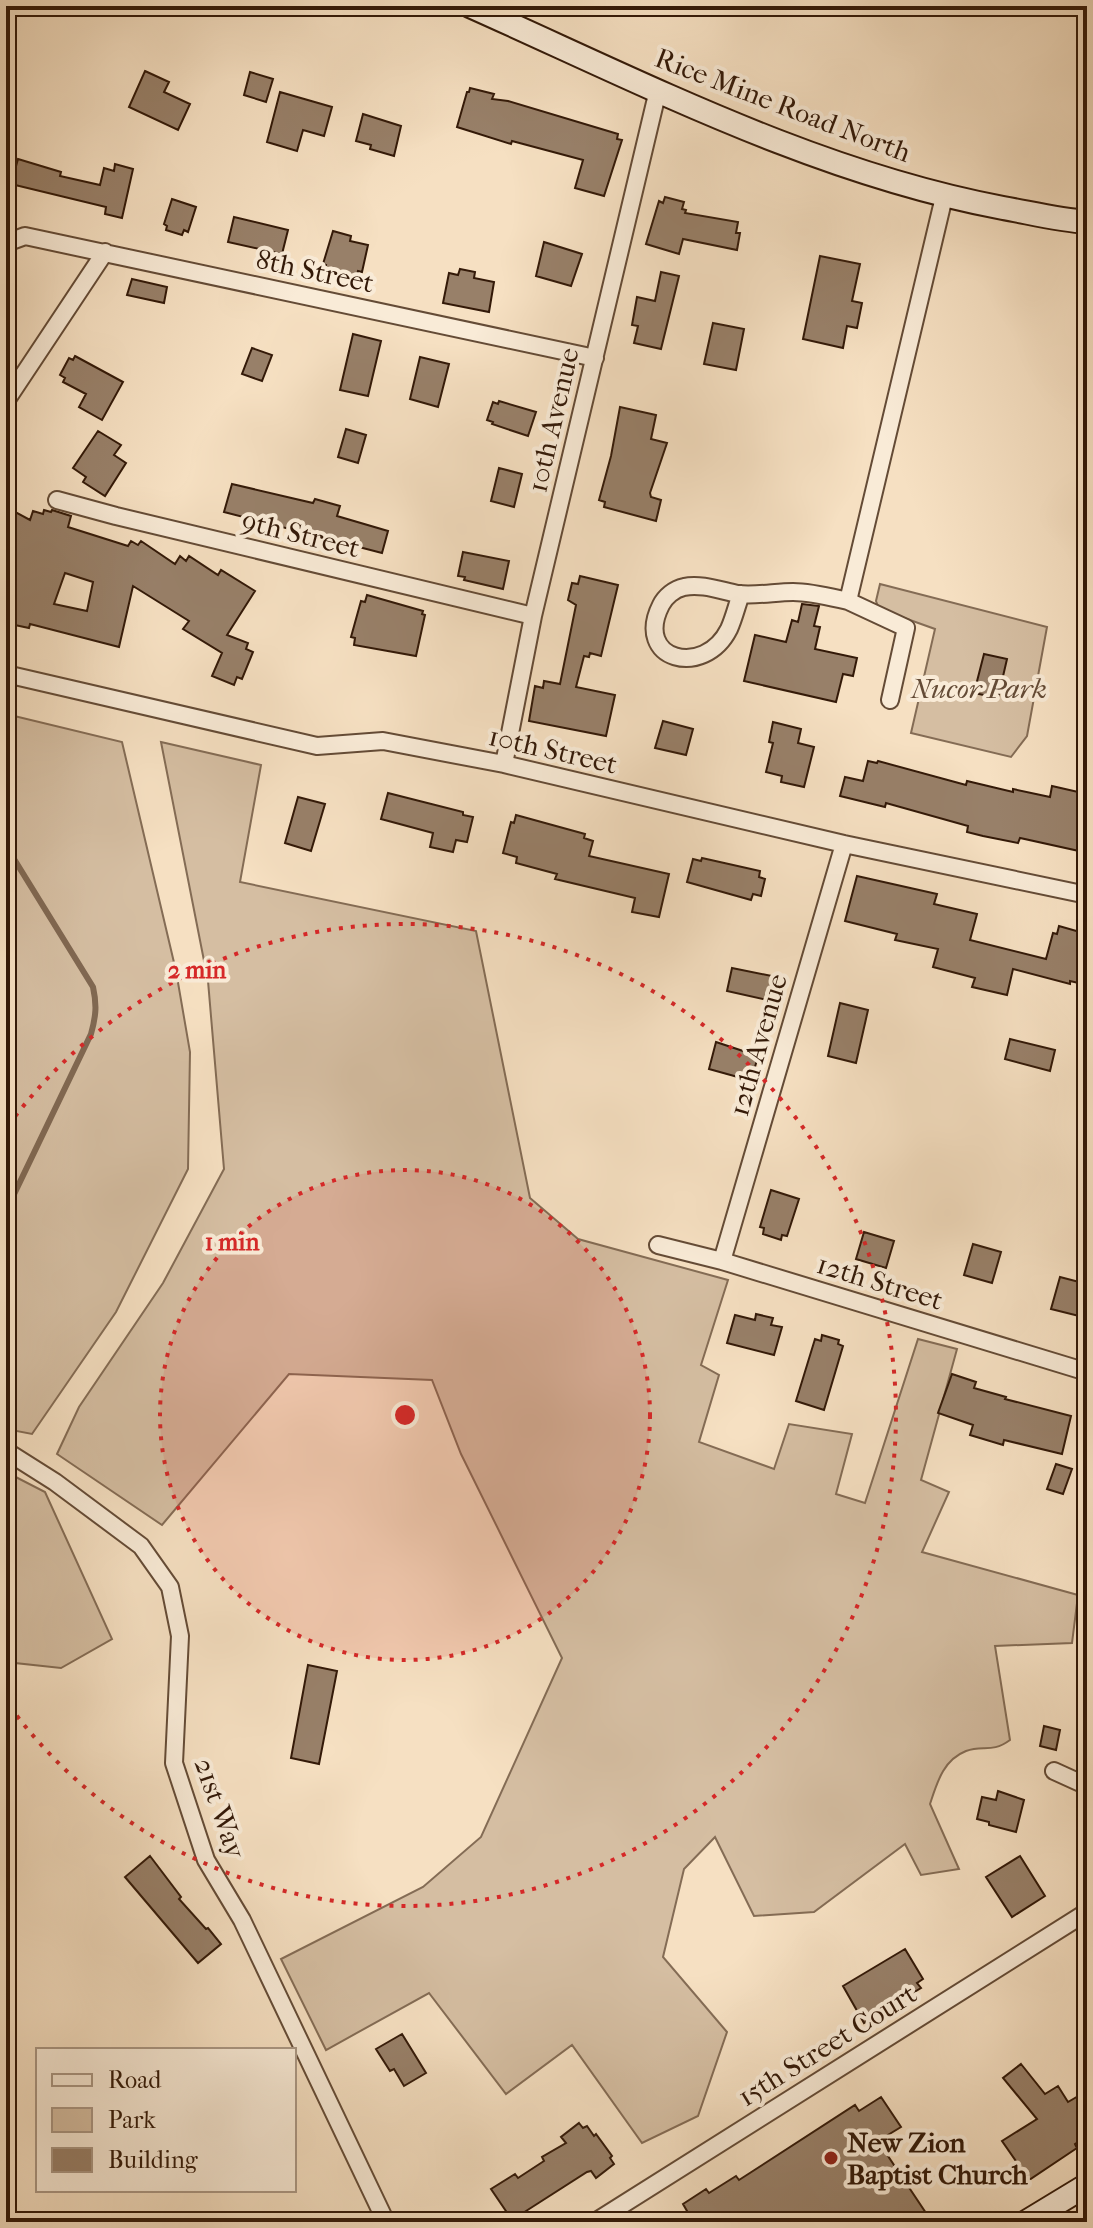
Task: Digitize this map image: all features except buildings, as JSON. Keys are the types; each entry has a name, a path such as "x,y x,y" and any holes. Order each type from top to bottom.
{"main road":[{"name":"Rice Mine Road North","path":"470,6 658,90 851,169 944,197 1087,222"},
{"path":"1026,2222 1087,2185"}],"street":[{"name":"10th Avenue","path":"504,764 533,616 658,90"},
{"path":"848,601 944,197"},
{"name":"8th Street","path":"6,243 25,236 595,358"},
{"path":"6,401 105,252"},
{"name":"9th Street","path":"57,500 533,616"},
{"path":"741,594 729,630 703,656 681,658 661,648 655,636 654,623 665,598 685,587 741,594 797,591 848,601 906,628 890,700"},
{"name":"10th Street","path":"6,674 317,746 383,741 504,764 844,844 1087,895"},
{"name":"12th Avenue","path":"722,1261 844,844"},
{"name":"12th Street","path":"658,1245 722,1261 1087,1372"},
{"name":"21st Way","path":"6,1451 55,1482 141,1546 170,1587 180,1636 174,1763 206,1860 242,1920 386,2222"},
{"path":"1054,1771 1087,1786"},
{"name":"15th Street Court","path":"595,2222 1087,1912"}],"green space":[{"name":"Nucor Park","path":"880,584 1047,627 1027,736 1011,757 911,733 935,629 879,609 876,601"},
{"path":"6,714 122,742 176,971 190,1052 188,1169 116,1312 32,1434 6,1429"},
{"path":"161,742 261,765 240,882 476,931 530,1198 578,1239 728,1280 701,1365 719,1375 699,1442 774,1469 789,1424 852,1434 836,1494 865,1503 918,1339 957,1349 921,1480 949,1492 922,1552 1078,1595 1072,1643 995,1646 1010,1740 998,1747 977,1748 958,1755 942,1773 930,1804 959,1869 921,1875 905,1844 814,1912 754,1916 715,1837 684,1869 663,1957 727,2032 698,2116 642,2143 572,2045 506,2094 429,1993 326,2050 281,1959 423,1887 481,1837 562,1658 461,1454 432,1380 289,1374 162,1525 57,1454 79,1407 163,1283 224,1169 208,981"},
{"path":"6,1472 45,1492 112,1639 61,1668 6,1662"}],"waterway":[{"path":"6,846 93,987 95,1005 91,1034 6,1211"}],"place":[{"name":"New Zion Baptist Church","path":"831,2158"}]}
